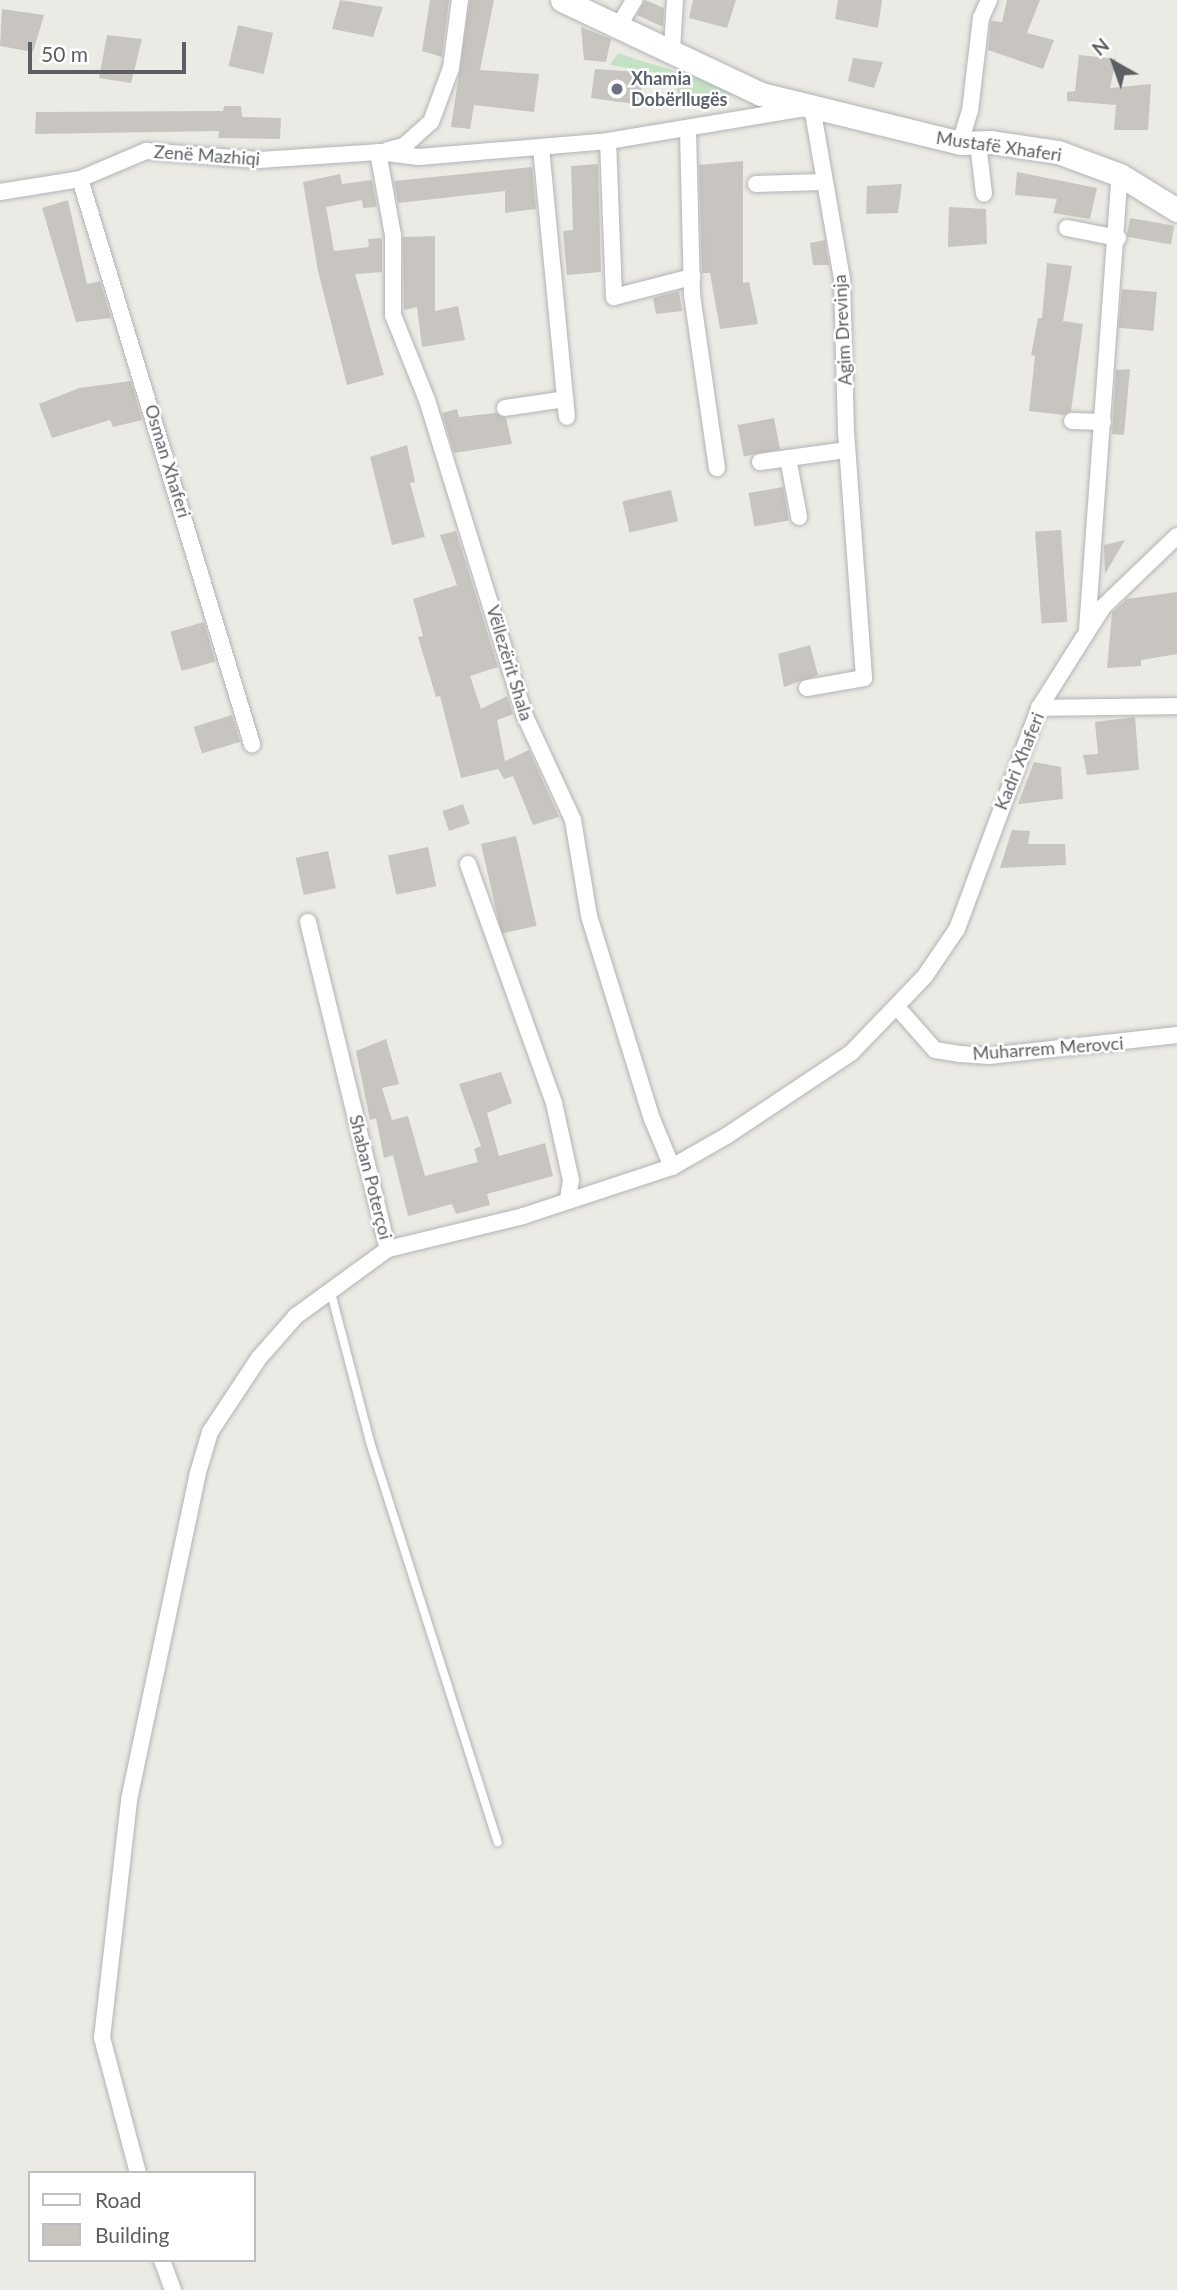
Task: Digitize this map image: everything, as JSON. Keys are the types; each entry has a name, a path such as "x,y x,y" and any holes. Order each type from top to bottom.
{"street":[{"path":"378,152 404,146 431,122 451,68 460,0"},
{"name":"Mustafë Xhaferi","path":"562,0 761,94 969,143 1058,152 1119,175 1177,210"},
{"path":"618,27 634,0"},
{"path":"671,50 675,0"},
{"path":"984,194 969,143 981,18 989,0"},
{"path":"378,152 419,157 541,148 688,131 811,107"},
{"name":"Agim Drevinja","path":"807,688 863,678 847,450 842,279 822,182 811,107"},
{"path":"688,131 692,277 717,468"},
{"path":"608,141 611,282 614,297 692,277"},
{"path":"541,148 567,417"},
{"name":"Zenë Mazhiqi","path":"0,192 80,179 146,150 259,160 378,152"},
{"name":"Vëllezërit Shala","path":"378,152 393,234 394,315 427,400 524,714 573,820 589,916 652,1119 672,1167"},
{"path":"1087,632 1118,238 1119,175"},
{"name":"Osman Xhaferi","path":"80,179 252,744"},
{"path":"756,184 822,182"},
{"path":"1067,228 1118,238"},
{"path":"505,408 565,400"},
{"path":"1072,421 1103,422"},
{"path":"760,462 847,450"},
{"path":"788,458 799,517"},
{"name":"Kadri Xhaferi","path":"897,1007 957,929 1039,708 1104,606 1177,536"},
{"path":"1039,708 1177,706"},
{"path":"468,864 554,1103 571,1180 568,1200"},
{"name":"Shaban Poterçoi","path":"308,922 388,1250 568,1200 672,1167 728,1135 851,1053 897,1007"},
{"name":"Muharrem Merovci","path":"897,1007 935,1050 960,1054 989,1056 1177,1035"},
{"path":"137,2171 102,2038 129,1800 197,1476 210,1432 259,1357 296,1316 330,1288 388,1250"},
{"path":"163,2262 173,2290"}],"lane":[{"path":"330,1288 370,1442 498,1842"}],"green space":[{"path":"618,53 745,92 679,105 676,85 659,73 610,65"}],"building":[{"path":"340,0 383,7 373,37 332,29"},
{"path":"430,0 449,0 442,57 422,51"},
{"path":"470,0 494,0 480,70 539,74 534,112 474,105 470,129 451,127"},
{"path":"645,0 664,8 663,27 637,15"},
{"path":"693,0 736,0 727,28 689,18"},
{"path":"838,0 882,0 878,28 835,19"},
{"path":"1007,0 1040,0 1027,33 1054,40 1043,69 988,50 991,21 1002,22"},
{"path":"2,9 44,15 33,52 0,46"},
{"path":"238,25 273,33 264,74 229,66"},
{"path":"581,27 611,39 606,62 584,60"},
{"path":"107,35 142,39 131,83 99,78"},
{"path":"1079,55 1116,59 1110,88 1151,84 1148,130 1114,130 1116,105 1067,101 1067,92 1075,91"},
{"path":"853,58 883,62 874,88 848,81"},
{"name":"Xhamia Dobërllugës","path":"595,69 639,72 642,95 635,104 591,98"},
{"path":"224,106 241,106 242,117 281,118 280,139 218,138 219,131 35,134 36,112 223,111"},
{"path":"743,161 743,283 749,282 758,324 720,329 710,273 702,273 699,165"},
{"path":"598,164 601,272 567,275 563,231 573,230 571,166"},
{"path":"532,167 536,209 505,213 505,191 398,203 394,181"},
{"path":"1017,172 1097,188 1090,219 1053,213 1057,199 1015,195"},
{"path":"340,174 342,184 372,180 377,207 363,208 362,200 326,207 334,251 369,247 368,239 382,238 382,272 355,274 384,375 347,385 318,271 303,182"},
{"path":"902,184 898,213 866,214 867,186"},
{"path":"68,200 87,284 100,281 111,318 76,322 42,208"},
{"path":"949,207 986,209 987,244 948,247"},
{"path":"1130,218 1174,226 1171,245 1127,237"},
{"path":"435,236 435,311 458,306 465,340 422,347 417,307 404,310 403,237"},
{"path":"825,240 829,265 813,265 810,243"},
{"path":"1047,263 1072,266 1063,321 1083,324 1071,411 1064,415 1029,411 1035,356 1031,355 1038,318 1042,318"},
{"path":"1122,289 1157,292 1153,331 1119,328"},
{"path":"679,291 682,311 656,314 653,298"},
{"path":"1130,369 1124,435 1112,434 1116,370"},
{"path":"131,381 142,420 113,427 110,420 52,438 39,404 79,388"},
{"path":"457,409 459,417 496,413 506,418 512,444 454,453 442,413"},
{"path":"774,418 780,449 744,456 738,425"},
{"path":"407,445 415,482 410,483 425,537 392,545 370,457"},
{"path":"783,487 789,520 754,527 749,493"},
{"path":"671,490 678,521 629,532 622,501"},
{"path":"1061,530 1067,622 1041,624 1035,532"},
{"path":"456,531 498,667 470,676 481,709 507,696 513,714 497,720 505,761 529,750 559,817 533,825 513,776 504,779 498,769 461,778 440,696 436,697 418,637 423,636 413,599 457,585 440,535"},
{"path":"1125,540 1105,574 1104,545"},
{"path":"1177,592 1177,654 1141,660 1141,666 1107,668 1112,613 1127,599"},
{"path":"204,622 215,661 182,671 170,632"},
{"path":"810,645 818,675 784,687 778,654"},
{"path":"232,715 240,742 202,753 194,727"},
{"path":"1135,717 1139,770 1087,775 1083,755 1098,754 1095,722"},
{"path":"1034,762 1061,767 1063,799 1018,804"},
{"path":"463,804 470,824 449,831 442,811"},
{"path":"1012,830 1030,831 1028,844 1065,844 1066,865 1000,868"},
{"path":"516,836 537,926 502,934 481,844"},
{"path":"428,847 436,886 396,895 388,856"},
{"path":"328,851 336,888 304,895 296,858"},
{"path":"386,1039 399,1084 382,1088 392,1120 408,1116 425,1176 478,1162 474,1149 481,1146 459,1084 501,1072 512,1103 487,1113 499,1156 545,1143 553,1176 487,1194 490,1205 456,1214 452,1204 408,1216 393,1155 384,1158 376,1118 370,1120 356,1051"}],"place":[{"name":"Xhamia Dobërllugës","path":"617,89"}]}
